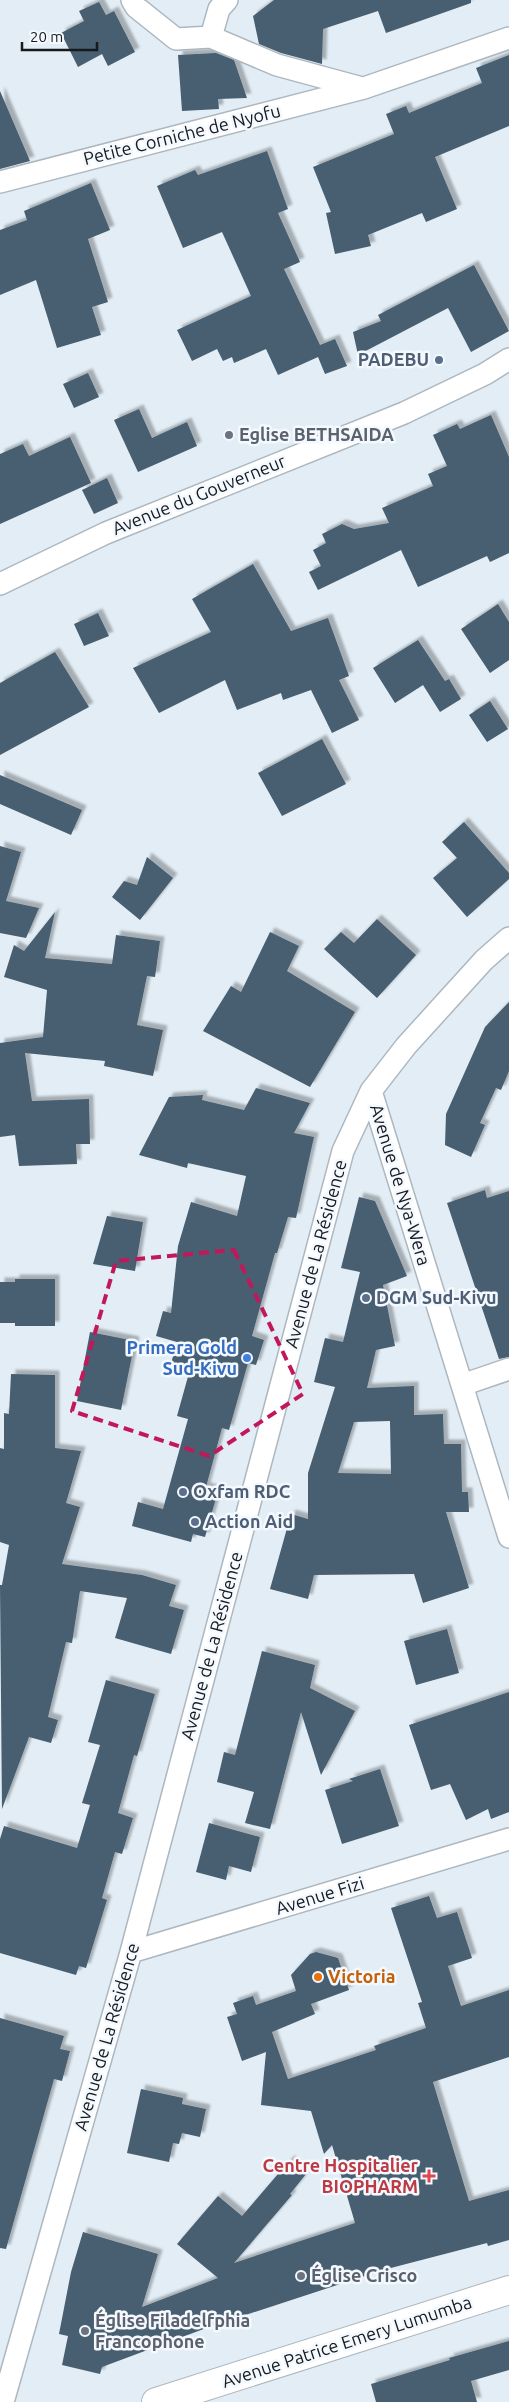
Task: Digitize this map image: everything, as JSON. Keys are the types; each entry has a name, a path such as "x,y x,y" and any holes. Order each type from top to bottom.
{"main road":[{"name":"Avenue Patrice Emery Lumumba","path":"156,2402 509,2290"}],"street":[{"path":"132,0 136,7 176,40 211,37 277,65 364,88"},
{"path":"211,37 219,9 227,0"},
{"name":"Petite Corniche de Nyofu","path":"0,182 364,88 509,38"},
{"name":"Avenue du Gouverneur","path":"2,578 106,533 404,413 485,374 509,359"},
{"name":"Avenue de La Résidence","path":"3,2402 130,1952 343,1151 370,1091 406,1046 484,960 509,938"},
{"name":"Avenue de Nya-Wera","path":"370,1091 509,1537"},
{"path":"462,1385 509,1369"},
{"name":"Avenue Fizi","path":"130,1952 509,1839"}],"highlighted area":[{"path":"234,1250 303,1394 209,1456 72,1411 116,1261"}],"building":[{"path":"274,0 471,0 471,3 386,33 378,11 323,29 322,64 281,53 259,44 253,16"},
{"path":"99,2 106,15 114,11 135,52 108,66 102,54 78,67 61,33 84,21 79,11"},
{"path":"216,53 234,60 247,98 218,99 219,109 182,111 178,55"},
{"path":"509,55 509,126 435,157 457,209 426,222 422,213 368,235 371,246 335,254 326,213 331,212 313,167 394,134 386,114 406,106 409,113 482,83 476,68"},
{"path":"0,91 30,161 0,169"},
{"path":"267,151 288,209 278,213 300,262 284,269 320,345 335,339 347,366 325,374 318,357 278,375 266,349 234,363 232,357 223,361 217,349 192,361 177,330 251,296 222,232 183,248 157,186 195,170 198,175"},
{"path":"91,183 110,230 88,239 108,302 92,307 101,335 57,348 36,280 0,295 0,230 27,220 24,211"},
{"path":"474,265 509,331 471,352 448,308 358,355 353,332 381,321 378,315"},
{"path":"88,373 99,397 74,408 63,384"},
{"path":"139,409 152,438 187,422 197,446 138,472 114,420"},
{"path":"491,415 509,457 509,553 490,562 487,556 418,587 401,550 318,590 309,572 321,566 313,550 326,543 322,534 342,524 354,529 389,523 382,508 433,486 428,474 447,466 433,435 457,424 460,429"},
{"path":"70,437 91,483 0,524 0,454 23,444 29,456"},
{"path":"107,478 118,503 94,514 82,490"},
{"path":"253,564 291,631 328,618 349,676 339,680 359,720 332,733 311,690 283,700 281,693 237,710 225,680 159,713 133,668 211,632 192,599"},
{"path":"498,604 509,622 509,660 490,673 461,629"},
{"path":"98,613 109,636 84,646 74,624"},
{"path":"418,640 445,681 449,679 461,699 440,712 423,685 395,703 373,668"},
{"path":"55,652 89,707 0,755 0,683"},
{"path":"490,701 508,729 487,742 469,715"},
{"path":"322,739 346,784 282,816 258,773"},
{"path":"0,775 82,810 71,835 0,804"},
{"path":"464,822 509,873 509,879 467,917 433,878 457,858 442,842"},
{"path":"0,846 21,852 6,901 39,908 26,938 0,933"},
{"path":"147,857 173,878 140,920 112,897 124,881 137,885"},
{"path":"55,912 45,958 112,964 116,935 160,941 155,977 147,976 137,1025 163,1030 153,1076 104,1066 105,1061 25,1053 32,1101 89,1099 90,1144 76,1144 77,1164 19,1166 15,1135 0,1137 0,1043 43,1037 47,990 4,977 14,945 24,951"},
{"path":"377,919 416,955 377,998 324,949 341,932 354,943"},
{"path":"270,932 299,946 287,971 355,1012 310,1087 203,1031 231,986 241,992"},
{"path":"509,1002 509,1071 501,1090 496,1088 480,1123 485,1125 471,1157 445,1145 446,1114 485,1027"},
{"path":"256,1088 310,1103 294,1133 314,1137 296,1218 288,1217 277,1253 275,1253 252,1336 264,1340 256,1365 248,1363 229,1430 222,1428 206,1487 218,1491 205,1537 193,1534 191,1542 132,1526 138,1502 163,1509 188,1419 177,1416 189,1373 170,1367 177,1342 156,1336 163,1311 171,1313 178,1246 191,1202 237,1216 246,1176 188,1163 187,1168 139,1155 169,1097 203,1095 202,1100 244,1110"},
{"path":"485,1190 487,1198 509,1191 509,1357 499,1359 447,1203"},
{"path":"359,1197 375,1201 407,1276 383,1285 395,1346 376,1350 367,1388 414,1386 414,1415 443,1414 444,1444 461,1444 462,1492 468,1492 469,1512 446,1512 469,1588 423,1603 414,1574 314,1575 308,1599 270,1589 291,1514 308,1519 308,1473 335,1387 314,1382 325,1338 343,1342 360,1272 341,1268","holes":["390,1421 391,1474 338,1473 354,1422"]},
{"path":"107,1216 143,1222 135,1271 93,1264"},
{"path":"15,1279 55,1279 55,1326 15,1326 15,1323 0,1323 0,1282 15,1282"},
{"path":"90,1332 135,1341 121,1410 77,1401"},
{"path":"11,1374 55,1375 55,1448 81,1451 66,1503 80,1507 62,1564 142,1575 176,1585 169,1606 184,1610 171,1654 115,1638 127,1598 80,1591 72,1643 66,1642 48,1717 58,1720 51,1743 29,1737 2,1809 0,1585 2,1585 9,1545 0,1542 0,1448 4,1449 4,1413 9,1414"},
{"path":"447,1629 459,1673 416,1685 404,1641"},
{"path":"262,1651 315,1665 310,1688 355,1711 321,1775 301,1712 270,1829 245,1823 254,1792 217,1782 224,1752 235,1755"},
{"path":"106,1680 155,1694 137,1756 134,1755 118,1813 133,1818 122,1854 115,1852 102,1898 107,1900 86,1968 79,1966 76,1975 0,1953 0,1839 4,1826 77,1848 90,1805 82,1803 100,1745 88,1742"},
{"path":"509,1692 509,1812 491,1819 488,1809 466,1820 450,1784 431,1790 409,1725"},
{"path":"380,1769 399,1826 342,1844 325,1790 353,1781 349,1779"},
{"path":"209,1823 260,1837 251,1872 229,1866 226,1880 196,1872"},
{"path":"429,1896 437,1918 457,1912 472,1958 448,1966 461,2006 509,1990 509,2057 433,2082 469,2201 509,2190 509,2240 488,2246 487,2243 383,2270 209,2327 102,2367 100,2374 62,2365 68,2336 59,2334 71,2272 83,2232 158,2254 142,2307 218,2278 177,2244 218,2196 242,2216 290,2160 306,2174 290,2194 292,2195 234,2263 355,2223 332,2145 324,2154 311,2111 261,2105 266,2052 242,2061 227,2017 237,2014 233,2003 253,1996 256,2005 296,1991 291,1975 310,1954 316,1952 338,1958 349,1990 311,2004 315,2014 272,2032 288,2079 376,2050 374,2046 426,2028 418,2003 422,2002 391,1908"},
{"path":"0,2018 64,2036 60,2049 70,2051 62,2081 54,2079 6,2249 0,2248"},
{"path":"141,2089 183,2098 182,2104 206,2109 200,2137 182,2133 179,2144 173,2143 169,2162 127,2153"},
{"path":"509,2341 509,2370 471,2381 477,2402 376,2402 371,2384 450,2360 449,2358"}],"place":[{"name":"PADEBU","path":"439,360"},
{"name":"Eglise BETHSAIDA","path":"229,435"},
{"name":"DGM Sud-Kivu","path":"366,1298"},
{"name":"Primera Gold Sud-Kivu","path":"247,1358"},
{"name":"Oxfam RDC","path":"183,1492"},
{"name":"Action Aid","path":"195,1522"},
{"name":"Victoria","path":"318,1977"},
{"name":"Centre Hospitalier BIOPHARM","path":"429,2176"},
{"name":"Église Crisco","path":"301,2276"},
{"name":"Église Filadelfphia Francophone","path":"85,2331"}]}
